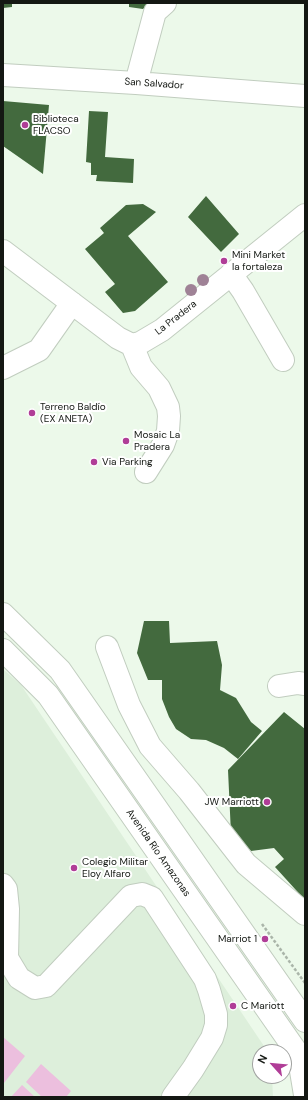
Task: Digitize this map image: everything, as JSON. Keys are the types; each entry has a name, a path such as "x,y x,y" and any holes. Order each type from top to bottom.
{"main road":[{"path":"136,83 155,12 165,3"},
{"name":"San Salvador","path":"3,75 136,83 305,96"},
{"name":"La Pradera","path":"132,346 162,330 305,215"},
{"path":"3,251 118,338 132,346 141,367 161,392 168,407 168,431 162,445 146,472"},
{"path":"231,274 243,291 283,360"},
{"path":"3,368 39,350 72,303"},
{"path":"3,614 60,670 305,1021"},
{"path":"107,647 129,704 150,746 189,791 246,864 305,914"},
{"name":"Avenida Río Amazonas","path":"3,650 48,695 301,1059"},
{"path":"279,686 298,683 305,684"},
{"path":"3,885 6,889 8,909 7,958 20,978 35,988 46,986 131,896 142,894 152,898 205,979 210,990 216,1014 216,1025 212,1038 193,1070 173,1097"},
{"path":"301,1059 305,1095"}],"shaded area":[{"name":"Colegio Militar Eloy Alfaro","path":"3,669 21,685 263,1044 252,1044 252,1084 272,1084 273,1097 3,1097"},
{"path":"3,1037 25,1056 4,1083 3,1082"},
{"path":"41,1064 71,1091 66,1097 42,1097 26,1082"},
{"path":"22,1085 35,1097 11,1097"}],"building":[{"path":"3,3 12,3 12,7 3,8"},
{"path":"129,3 150,3 143,9 129,7"},
{"name":"Biblioteca FLACSO","path":"3,101 49,105 43,174 3,146"},
{"path":"89,111 108,112 105,157 134,159 133,183 96,181 97,175 91,175 91,163 86,162"},
{"path":"206,196 239,234 221,252 188,217"},
{"path":"143,204 156,212 128,236 168,282 135,311 123,313 105,292 115,284 85,249 104,233 100,228 126,205"},
{"path":"144,621 169,621 170,643 217,641 222,665 220,690 236,698 251,722 262,731 238,759 224,748 206,740 191,739 176,729 169,717 162,699 162,680 148,680 137,653"},
{"name":"JW Marriott","path":"284,712 305,729 305,900 275,867 284,859 274,848 251,851 231,834 228,770"}],"place":[{"name":"Biblioteca FLACSO","path":"25,125"},
{"name":"Mini Market la fortaleza","path":"224,261"},
{"name":"Terreno Baldío (EX ANETA)","path":"32,413"},
{"name":"Mosaic La Pradera","path":"126,441"},
{"name":"Via Parking","path":"94,462"},
{"name":"JW Marriott","path":"267,802"},
{"name":"Colegio Militar Eloy Alfaro","path":"74,868"},
{"name":"Marriot 1","path":"265,939"},
{"name":"C Mariott","path":"233,1006"}]}
